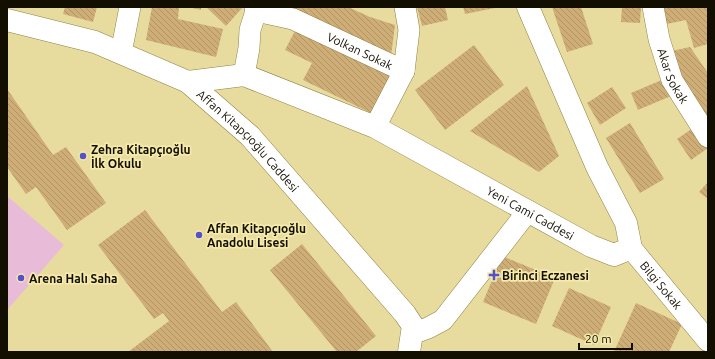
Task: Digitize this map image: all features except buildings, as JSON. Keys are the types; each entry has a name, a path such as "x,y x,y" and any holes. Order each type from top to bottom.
{"street":[{"path":"121,52 130,7"},
{"name":"Volkan Sokak","path":"255,9 293,19 404,71 409,30 405,7"},
{"path":"528,7 597,167 626,223 631,248"},
{"name":"Akar Sokak","path":"653,7 659,39 672,80 708,137"},
{"path":"244,75 249,48 250,30 255,9"},
{"name":"Affan Kitapçıoğlu Caddesi","path":"7,20 95,42 188,82 250,136 405,314 413,326 410,343"},
{"path":"375,127 404,71"},
{"name":"Yeni Cami Caddesi","path":"188,82 244,75 375,127 591,246 614,255 631,248"},
{"path":"410,343 428,328 443,320 528,211"},
{"name":"Bilgi Sokak","path":"631,248 708,340"}],"shaded area":[{"name":"Arena Halı Saha","path":"7,196 64,245 7,310"}],"place":[{"name":"Zehra Kitapçıoğlu İlk Okulu","path":"83,156"},
{"name":"Affan Kitapçıoğlu Anadolu Lisesi","path":"199,235"},
{"name":"Birinci Eczanesi","path":"494,275"},
{"name":"Arena Halı Saha","path":"21,278"}]}
